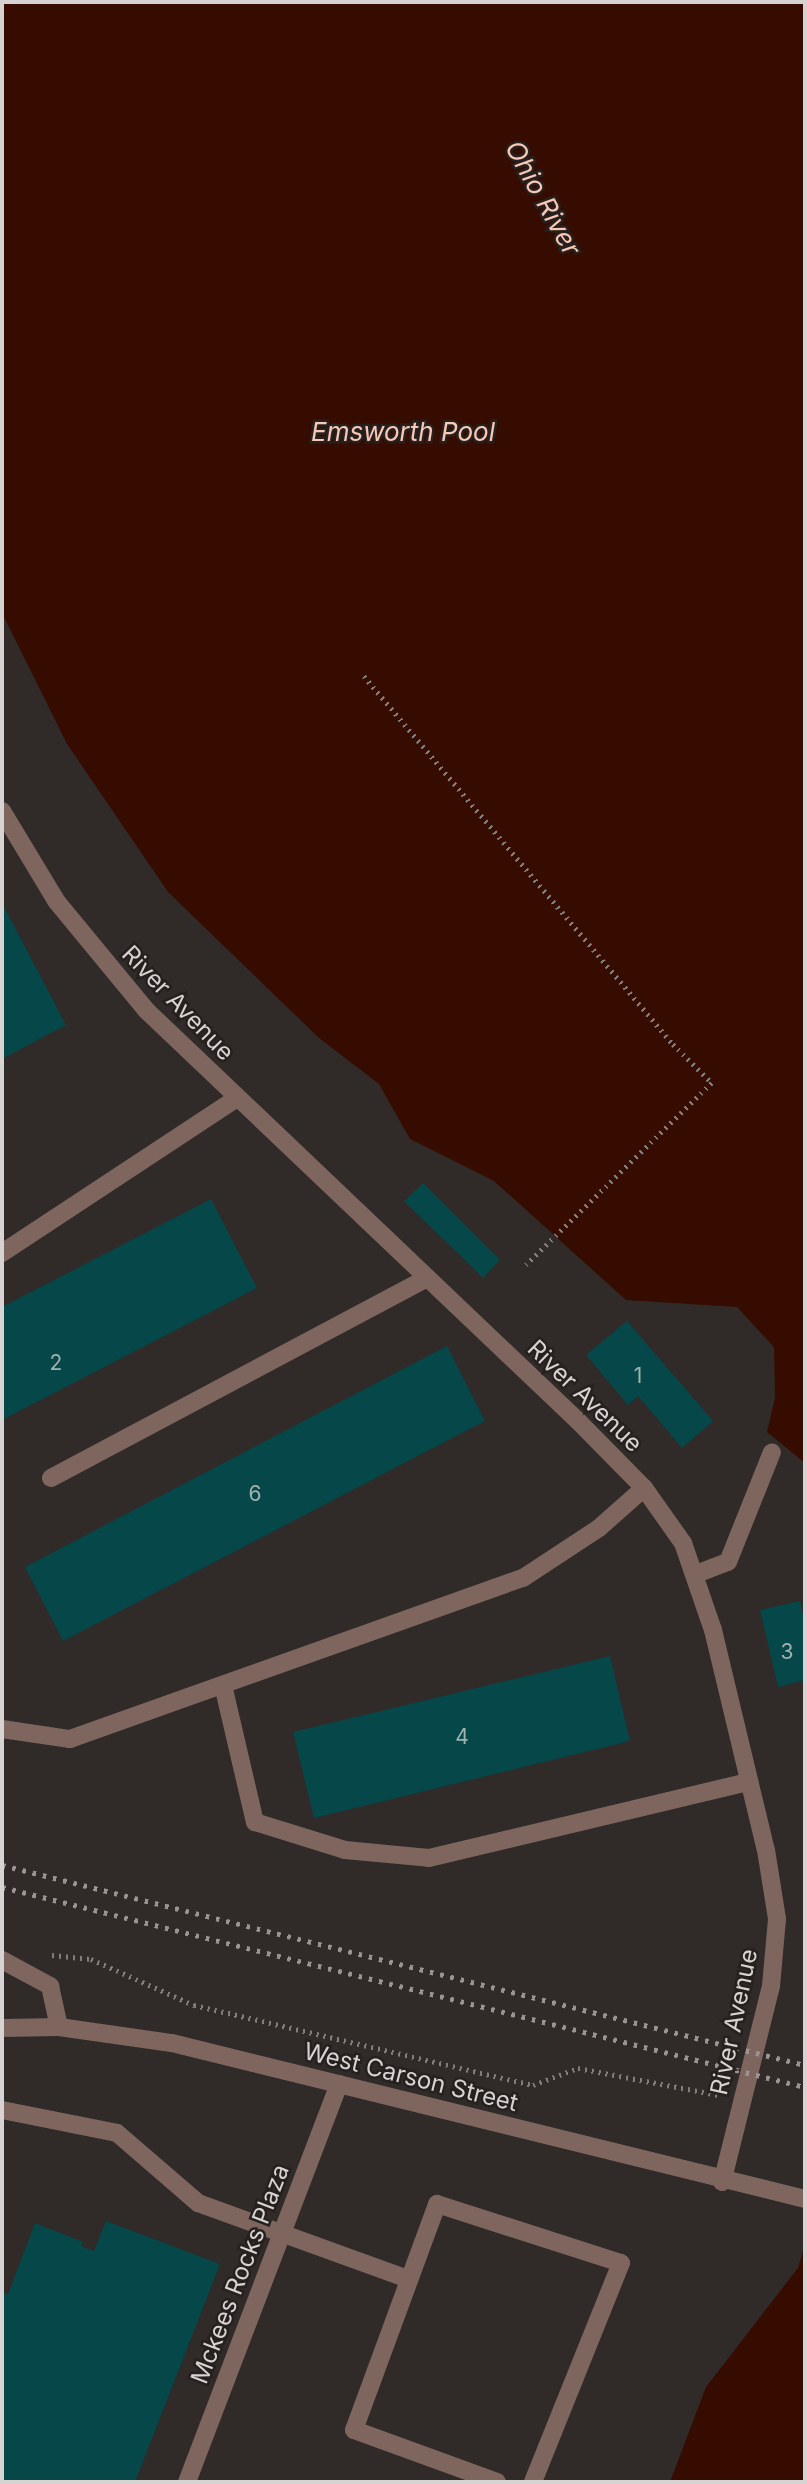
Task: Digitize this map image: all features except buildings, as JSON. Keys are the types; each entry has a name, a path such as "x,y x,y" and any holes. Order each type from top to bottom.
{"street":[{"name":"River Avenue","path":"2,811 34,867 87,941 148,1011 644,1488 683,1543 696,1574 749,1782 777,1919 771,1986 722,2182"},
{"path":"2,1253 237,1098"},
{"path":"51,1478 427,1278"},
{"path":"696,1574 728,1562 772,1452"},
{"path":"2,1729 70,1739 523,1578 599,1528 644,1488"},
{"path":"223,1685 255,1822 345,1850 429,1858 749,1782"},
{"path":"2,1960 50,1986 59,2027"},
{"name":"West Carson Street","path":"2,2028 59,2027 172,2043 722,2182 805,2199"},
{"name":"Mckees Rocks Plaza","path":"187,2482 339,2084"},
{"path":"2,2110 117,2133 198,2203 281,2236 408,2279"},
{"path":"496,2482 354,2430 437,2204 621,2263 533,2482"}],"path":[{"path":"364,676 673,1044 712,1083 526,1265"},
{"path":"40,1954 91,1959 194,2005 533,2085 578,2068 743,2102"}],"water":[{"name":"Emsworth Pool","path":"2,2 805,2 805,1463 767,1432 775,1398 774,1347 737,1307 626,1300 494,1181 410,1139 379,1084 319,1038 168,892 67,744 2,613"},
{"path":"805,2244 805,2482 670,2482 706,2387 798,2268"}],"railway":[{"path":"2,1865 805,2065"},
{"path":"2,1887 805,2087"}],"water label":[{"name":"Ohio River","path":"543,198"}]}
